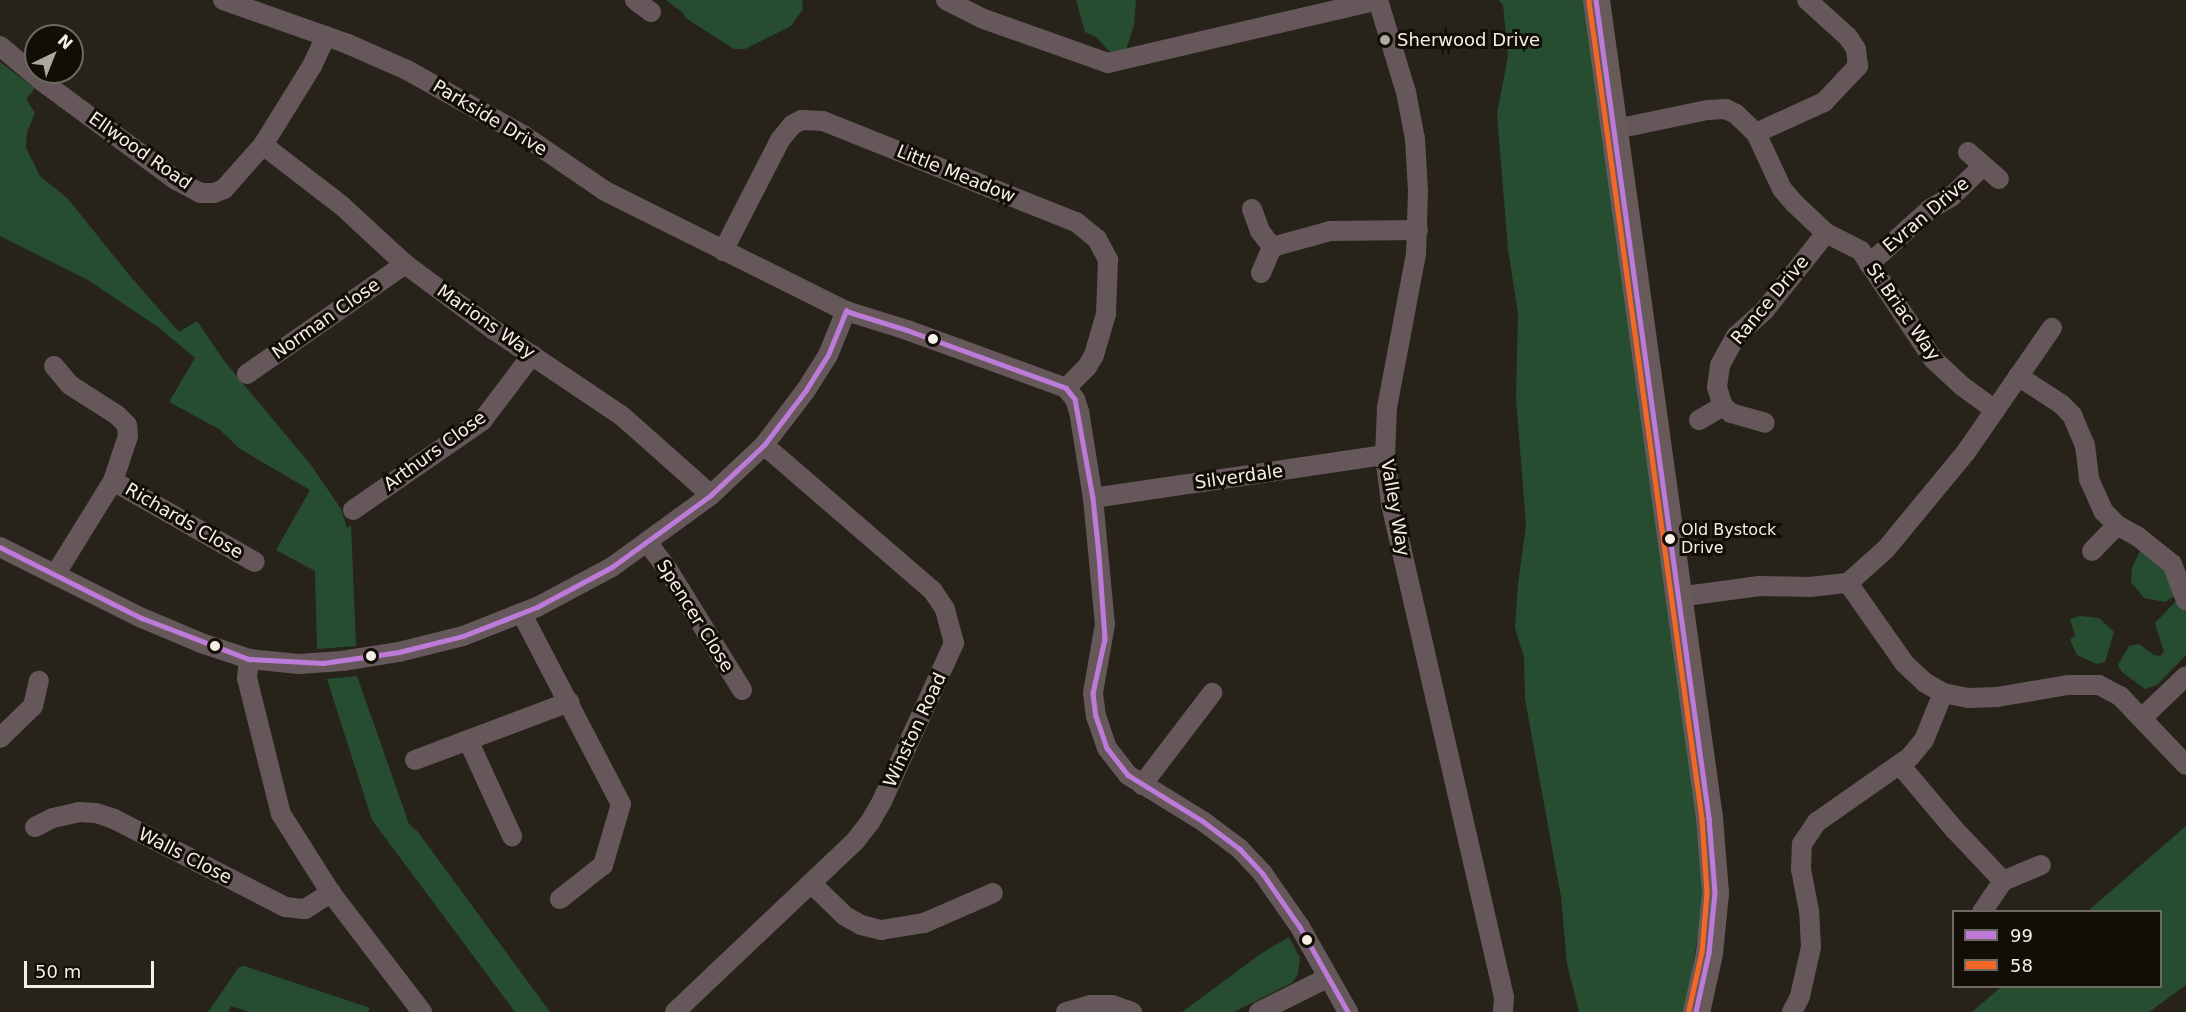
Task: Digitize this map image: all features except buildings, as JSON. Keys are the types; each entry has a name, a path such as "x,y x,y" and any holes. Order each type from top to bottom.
{"street":[{"name":"Parkside Drive","path":"223,0 326,36 407,70 489,114 605,191 846,311 907,330 1066,388"},
{"path":"946,0 981,18 1108,63 1378,0"},
{"name":"Valley Way","path":"1378,0 1404,82 1413,127 1418,191 1416,254 1387,408 1385,455 1391,504 1504,997 1503,1012"},
{"path":"1596,0 1616,129 1709,818 1714,893 1709,953 1696,1012"},
{"path":"1756,133 1824,102 1858,66 1859,58 1856,48 1848,37 1807,0"},
{"name":"Ellwood Road","path":"0,46 43,82 176,180 200,193 214,193 224,189 263,146 312,66 326,36"},
{"name":"St Briac Way","path":"1616,129 1674,115 1726,109 1744,120 1756,133 1782,189 1808,219 1826,233 1861,251 1900,307 1932,359 1962,386 1995,410"},
{"name":"Little Meadow","path":"723,251 780,140 792,125 801,120 824,121 1076,222 1097,239 1108,260 1106,314 1094,355 1087,367 1066,388"},
{"name":"Marions Way","path":"263,146 341,206 405,264 531,355 622,416 711,495"},
{"name":"Evran Drive","path":"1968,152 1999,178"},
{"name":"Evran Drive","path":"1869,264 1930,209 1951,197 1983,166"},
{"path":"1252,209 1260,231 1272,247"},
{"path":"1272,247 1330,231 1418,230"},
{"name":"Rance Drive","path":"1723,406 1717,387 1720,365 1736,336 1764,311 1826,233"},
{"path":"1261,273 1272,247"},
{"name":"Norman Close","path":"247,374 405,264"},
{"path":"0,547 183,636 249,660 323,663 399,652 464,636 522,614 612,567 711,495 764,445 806,390 828,355 846,311"},
{"path":"1678,597 1759,585 1809,587 1848,583 1886,549 1966,452 2052,328"},
{"name":"Arthurs Close","path":"353,510 482,421 531,355"},
{"name":"Richards Close","path":"54,366 70,385 117,415 127,425 128,436 113,481 55,575"},
{"path":"2018,376 2061,404 2072,414 2085,446 2089,479 2104,512 2117,525 2137,536 2172,564 2186,600"},
{"path":"1066,388 1075,399 1079,411 1093,498 1105,624 1093,693 1096,716 1107,748 1128,775 1204,822 1240,849 1263,874 1300,927 1348,1012"},
{"path":"1699,420 1723,406 1731,413 1765,423"},
{"name":"Winston Road","path":"675,1012 856,840 870,822 882,801 954,643 945,609 933,591 764,445"},
{"name":"Silverdale","path":"1093,498 1385,455"},
{"name":"Richards Close","path":"113,481 255,562"},
{"path":"2092,551 2117,525"},
{"name":"Spencer Close","path":"647,542 668,570 742,690"},
{"path":"1848,583 1905,664 1924,682 1943,693 1969,698 1997,697 2068,685 2099,685 2120,696 2143,717 2186,765"},
{"path":"522,614 621,804 603,865 560,899"},
{"path":"249,660 247,678 281,814 331,893 422,1012"},
{"path":"2143,717 2186,676"},
{"path":"0,738 33,706 39,681"},
{"path":"1142,785 1212,693"},
{"path":"1792,1012 1800,996 1811,947 1809,911 1801,870 1802,843 1817,822 1900,765 1924,740 1943,693"},
{"path":"415,760 568,702"},
{"path":"468,740 512,836"},
{"path":"1900,765 1955,830 2003,881"},
{"name":"Walls Close","path":"35,827 53,818 78,812 96,813 114,819 285,907 304,909 331,893"},
{"path":"1983,910 2003,881 2042,865"},
{"path":"811,883 845,916 861,925 881,930 924,923 993,894"},
{"path":"1259,1012 1327,978"},
{"path":"1066,1012 1090,1005 1112,1005 1132,1012"}],"green space":[{"path":"666,0 802,0 803,9 791,26 745,49 734,49 687,19 682,12"},
{"path":"1076,0 1136,0 1134,25 1126,50 1110,52 1096,37 1085,32"},
{"path":"1499,0 1587,0 1701,843 1702,912 1685,1012 1579,1012 1567,964 1561,897 1525,699 1524,657 1515,628 1526,525 1516,398 1518,314 1508,249 1497,114 1508,56 1503,5"},
{"path":"0,62 24,80 24,84 30,84 35,88 26,99 35,113 27,132 26,148 40,176 68,199 179,332 197,321 225,362 311,465 341,509 347,528 351,525 356,646 317,649 315,571 276,550 310,490 240,449 219,429 169,402 195,358 158,327 88,280 0,236"},
{"path":"2140,551 2165,568 2170,577 2174,596 2165,602 2144,598 2131,582 2132,568"},
{"path":"2177,600 2186,612 2186,655 2157,685 2145,689 2122,672 2118,665 2129,646 2139,644 2154,655 2160,656 2164,652 2155,623"},
{"path":"2080,616 2099,618 2114,632 2105,662 2097,664 2077,655 2070,640 2075,635 2070,619"},
{"path":"357,676 409,824 418,832 550,1012 515,1012 372,820 327,679"},
{"path":"2186,826 2186,985 2149,1012 1972,1012 2000,988 2162,988 2162,910 2089,910"},
{"path":"1289,937 1300,958 1298,974 1293,982 1234,1012 1182,1012 1262,953"},
{"path":"244,966 370,1008 368,1012 249,1012 231,1006 228,1012 208,1012 239,967"}],"transit line":[{"name":"99","path":"1596,0 1709,818 1715,893 1709,953 1696,1012"},
{"name":"58","path":"1589,1 1702,819 1707,893 1702,952 1689,1010"},
{"name":"99","path":"0,547 142,618 249,659 323,663 399,652 463,636 537,607 612,567 711,495 764,445 806,390 828,355 846,311 907,330 1066,388 1075,399 1093,498 1099,555 1105,639 1093,693 1096,716 1107,748 1128,775 1204,822 1240,849 1263,874 1300,927 1348,1012"}],"place":[{"name":"Sherwood Drive","path":"1385,40"},
{"name":"Old Bystock Drive","path":"1670,539"}]}
